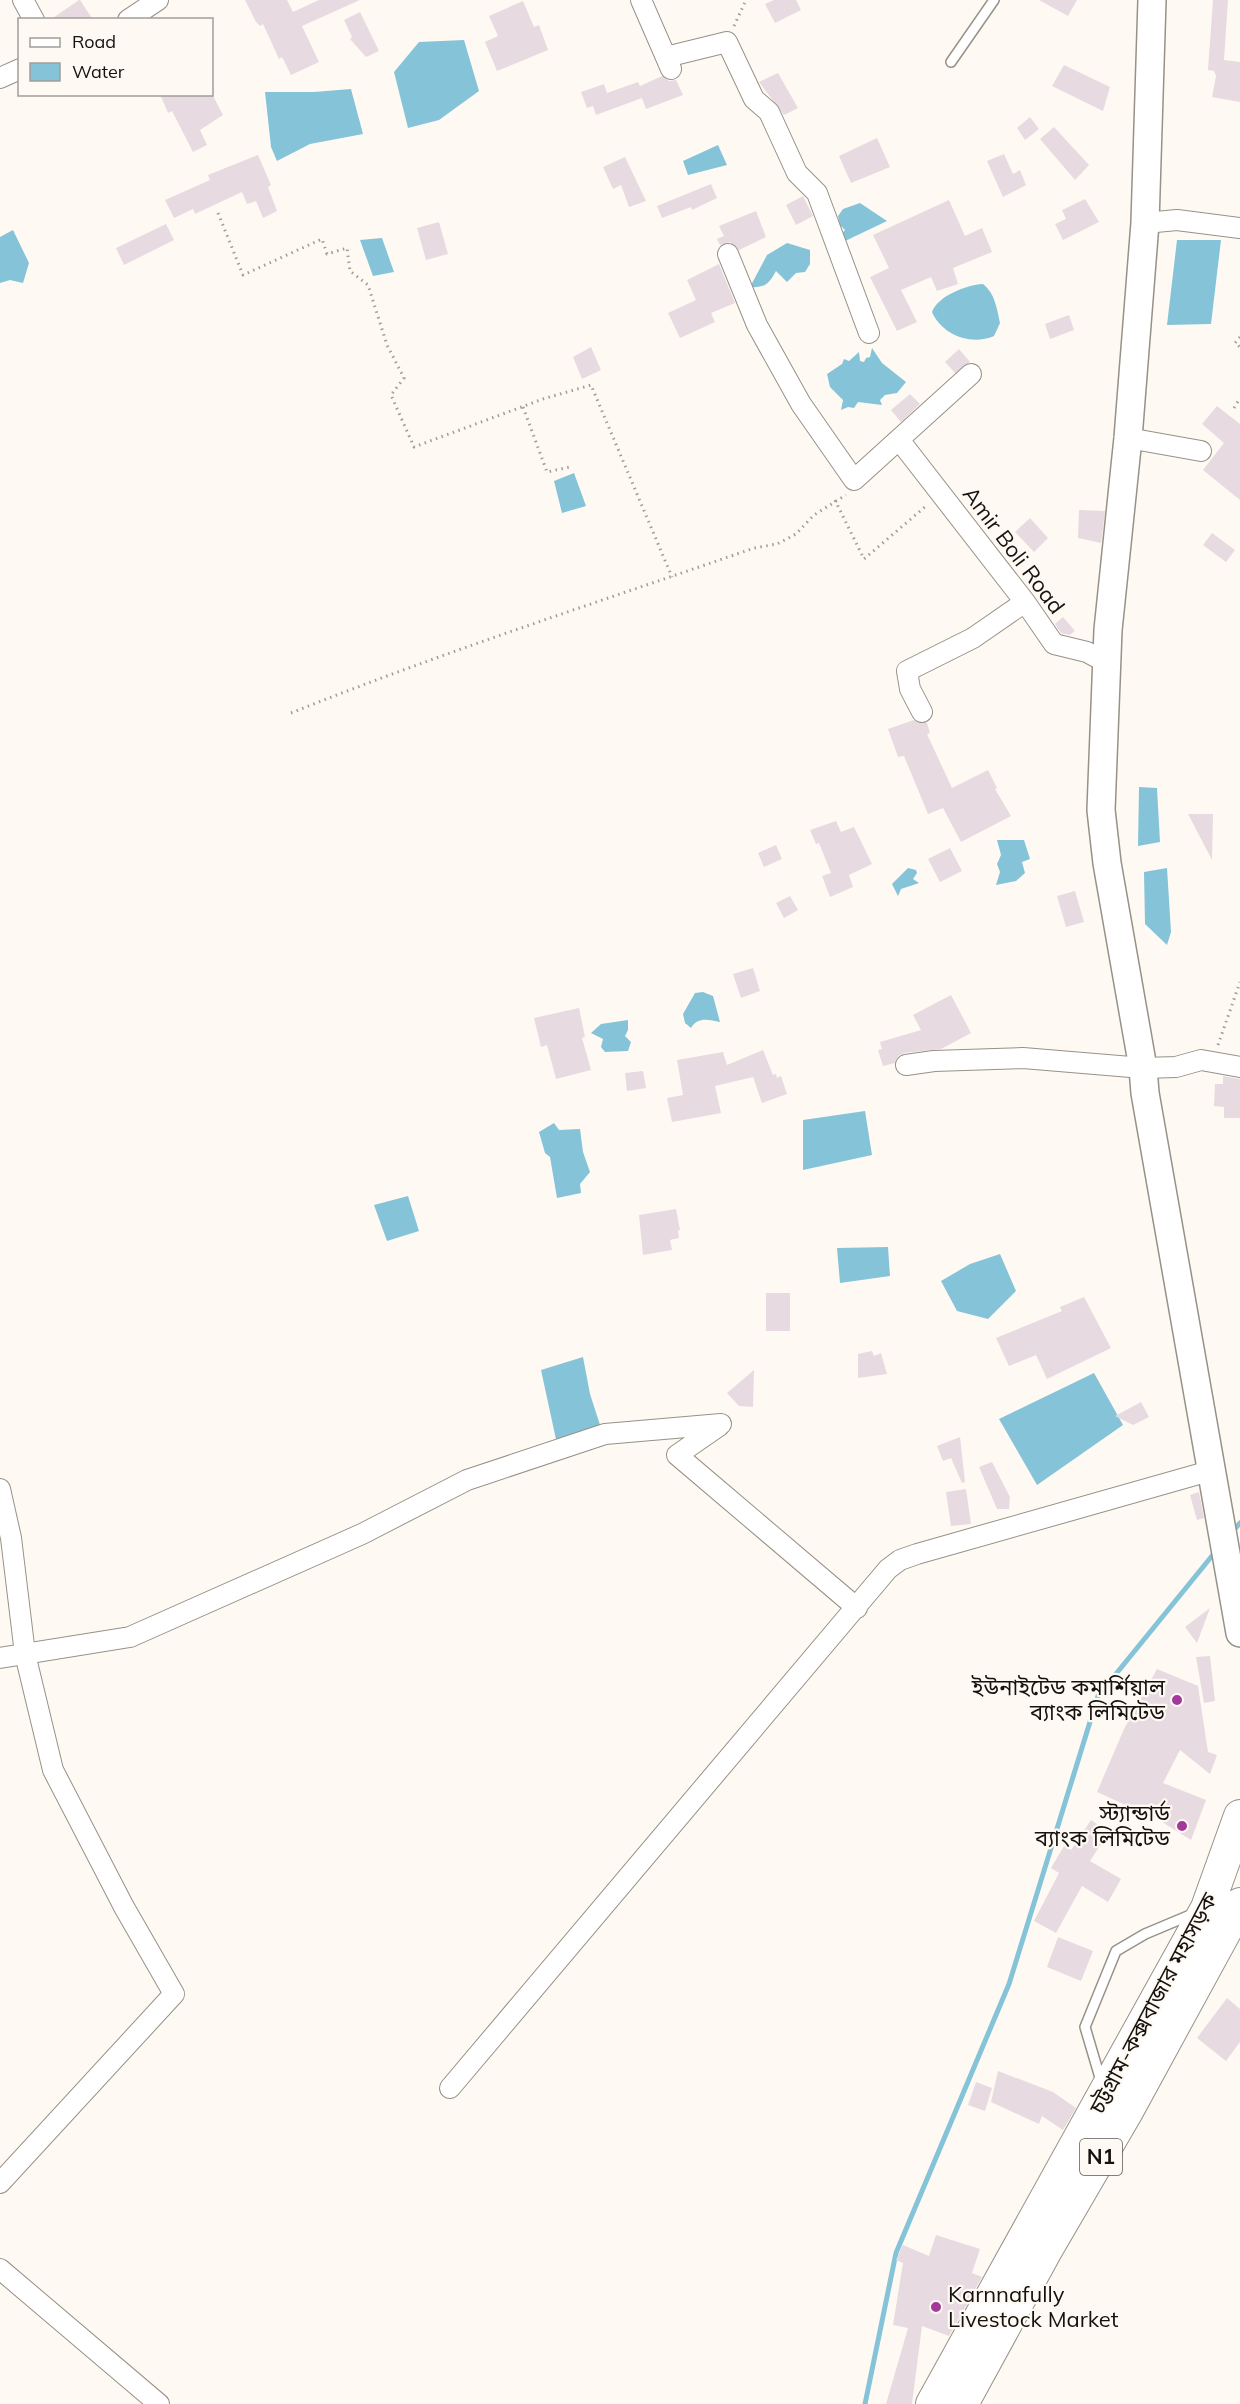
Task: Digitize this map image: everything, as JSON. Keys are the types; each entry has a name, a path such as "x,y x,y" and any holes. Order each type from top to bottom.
{"highway":[{"name":"চট্টগ্রাম-কক্সবাজার মহাসড়ক","path":"932,2404 1207,1908 1240,1816"},
{"name":"চট্টগ্রাম-কক্সবাজার মহাসড়ক","path":"962,2404 1045,2252 1126,2113 1240,1904"}],"main road":[{"path":"1152,0 1145,223 1128,438 1108,630 1101,810 1103,837 1143,1068 1145,1093 1239,1617"}],"street":[{"path":"23,0 33,18"},
{"path":"132,18 158,0"},
{"path":"641,0 668,63 727,42 754,99 769,112 797,173 817,193 869,333"},
{"path":"0,78 18,70"},
{"path":"1145,223 1178,220 1240,228"},
{"path":"728,254 768,345 801,404 854,480 900,441 971,374"},
{"path":"1128,438 1201,451"},
{"name":"Amir Boli Road","path":"900,441 1025,602 1054,644 1087,652 1107,663"},
{"path":"922,712 910,689 907,671 973,638 1025,602"},
{"path":"906,1065 934,1061 1023,1058 1143,1068 1176,1067 1201,1060 1240,1067"},
{"path":"0,1658 130,1637 362,1534 467,1480 605,1434 721,1424 677,1455 857,1608"},
{"path":"450,2088 888,1569 900,1560 1213,1470"},
{"path":"0,1490 11,1538 25,1654 53,1770 124,1907 174,1994 0,2183"},
{"path":"0,2269 159,2404"}],"lane":[{"path":"951,62 994,0"},
{"path":"1105,2095 1085,2027 1116,1950 1145,1934 1207,1908"}],"path":[{"path":"727,42 746,0"},
{"path":"218,213 243,275 322,239 327,254 347,248 350,271 368,285 387,345 404,378 391,395 414,447 591,385 672,577"},
{"path":"1240,337 1235,343 1240,347"},
{"path":"1234,408 1240,398"},
{"path":"523,407 547,472 570,466"},
{"path":"291,713 411,665 754,548 777,544 796,534 814,515 847,494 854,480"},
{"path":"835,500 864,559 941,493"},
{"path":"1211,1063 1240,982"}],"water":[{"path":"464,40 479,91 439,120 408,128 394,72 419,42"},
{"path":"351,89 363,134 310,144 277,161 271,147 265,92"},
{"path":"718,145 727,165 688,175 683,161"},
{"path":"860,203 887,221 843,242 841,235 845,230 840,225 838,216 843,209"},
{"path":"13,230 29,263 23,283 10,280 0,283 0,237"},
{"path":"382,238 394,272 373,276 360,240"},
{"path":"1177,240 1221,240 1211,324 1167,325"},
{"path":"787,243 810,250 810,264 805,272 796,273 787,282 776,271 766,284 750,287 767,255"},
{"path":"983,284 993,297 998,312 1000,323 994,336 976,340 967,339 943,327 932,312 935,306 946,296 961,289"},
{"path":"872,348 882,363 906,382 897,393 885,395 880,400 882,405 858,402 854,408 848,407 841,410 843,400 830,387 827,374 842,364 844,359 849,361 859,352 860,361 864,362 870,357"},
{"path":"574,473 586,506 562,513 554,481"},
{"path":"1139,787 1157,788 1160,842 1138,846"},
{"path":"997,840 1024,840 1030,859 1022,862 1025,873 1016,881 996,885 1000,872 997,864 1001,855"},
{"path":"908,868 916,870 917,873 913,879 919,883 901,889 898,896 892,884"},
{"path":"1167,868 1171,932 1167,945 1145,924 1144,872"},
{"path":"703,992 713,996 720,1022 700,1020 691,1028 685,1023 683,1014 695,993"},
{"path":"628,1020 628,1030 625,1036 631,1042 628,1051 605,1052 601,1047 603,1039 591,1033 601,1024"},
{"path":"865,1111 872,1155 803,1170 803,1120"},
{"path":"554,1123 559,1130 580,1129 583,1152 590,1172 580,1184 581,1193 557,1198 550,1157 545,1153 539,1132"},
{"path":"408,1196 419,1231 387,1241 374,1205"},
{"path":"888,1247 890,1276 840,1283 837,1248"},
{"path":"1000,1254 1016,1291 988,1319 957,1311 941,1281 970,1264"},
{"path":"583,1357 590,1394 601,1428 557,1444 541,1370"},
{"path":"1094,1373 1123,1425 1037,1485 999,1419"}],"building":[{"path":"79,0 92,18 53,18"},
{"path":"245,0 287,0 293,12 319,0 360,0 302,26 319,62 291,75 282,57 279,59 263,24 260,26 256,22"},
{"path":"774,0 796,0 801,10 775,23 765,4"},
{"path":"1039,0 1077,0 1068,16"},
{"path":"1213,0 1228,0 1224,60 1240,62 1240,102 1212,97 1216,76 1214,71 1208,70"},
{"path":"523,1 534,27 539,25 548,50 497,71 485,42 498,36 489,16"},
{"path":"360,12 379,51 366,57 350,39 352,37 344,20"},
{"path":"1064,65 1110,87 1103,111 1052,86"},
{"path":"778,73 798,108 784,115 759,82"},
{"path":"662,76 669,81 676,80 683,95 646,109 642,98 596,115 593,106 587,108 581,92 604,84 607,93 638,82 640,86"},
{"path":"161,96 213,96 223,115 200,130 207,145 193,152 172,111 168,113"},
{"path":"1030,117 1039,129 1025,140 1017,128"},
{"path":"1054,127 1089,165 1075,180 1040,139"},
{"path":"877,138 890,167 851,183 839,156"},
{"path":"1004,154 1013,174 1020,170 1026,185 1003,197 987,161"},
{"path":"258,155 271,185 268,187 277,211 263,218 256,201 247,204 242,192 195,214 193,209 174,218 165,200 210,180 208,175"},
{"path":"625,157 646,201 629,207 621,185 613,189 603,167"},
{"path":"711,184 717,198 692,210 691,207 662,218 657,206"},
{"path":"803,196 813,216 796,225 786,205"},
{"path":"1085,199 1099,222 1063,240 1055,224 1066,219 1062,210"},
{"path":"949,200 965,236 982,228 992,252 953,268 958,284 937,291 931,277 901,290 917,322 897,331 870,277 889,268 873,235"},
{"path":"756,211 766,237 739,250 730,242 720,245 717,239 724,236 719,226"},
{"path":"439,222 448,254 426,260 417,228"},
{"path":"166,224 174,240 124,265 116,248"},
{"path":"719,264 735,303 711,313 715,322 680,338 668,313 696,300 687,280"},
{"path":"1069,315 1074,330 1050,339 1045,324"},
{"path":"591,347 601,370 582,379 573,357"},
{"path":"959,349 970,362 955,373 945,362"},
{"path":"910,394 920,404 901,422 891,410"},
{"path":"1217,406 1240,424 1240,500 1203,470 1224,443 1202,424"},
{"path":"1079,510 1105,511 1101,543 1078,538"},
{"path":"1030,518 1048,538 1034,552 1015,532"},
{"path":"1212,533 1235,550 1226,562 1203,545"},
{"path":"1063,617 1075,631 1070,635 1061,633 1055,624"},
{"path":"914,720 927,723 930,733 927,734 952,788 988,770 997,788 995,789 1011,816 961,842 943,808 928,814 904,756 898,757 888,729"},
{"path":"1188,814 1213,814 1212,860"},
{"path":"836,821 841,832 854,827 872,864 849,875 853,887 830,897 822,876 831,873 819,843 816,844 810,830"},
{"path":"776,845 782,859 764,867 758,853"},
{"path":"950,848 962,871 940,882 928,859"},
{"path":"1075,891 1084,922 1066,927 1057,896"},
{"path":"790,896 798,910 784,918 776,903"},
{"path":"753,968 760,991 741,998 733,974"},
{"path":"951,995 971,1033 941,1049 904,1053 898,1056 895,1063 883,1066 878,1050 882,1049 880,1042 921,1030 913,1015"},
{"path":"579,1008 585,1037 582,1038 591,1070 556,1079 547,1045 541,1047 534,1018"},
{"path":"763,1050 773,1075 776,1074 777,1078 781,1076 787,1094 762,1103 753,1077 715,1086 721,1113 672,1122 667,1098 683,1095 677,1060 723,1052 727,1065"},
{"path":"643,1071 646,1088 627,1091 625,1073"},
{"path":"1223,1076 1240,1079 1240,1118 1224,1118 1224,1107 1214,1106 1215,1084 1223,1084"},
{"path":"676,1209 680,1230 678,1231 679,1238 670,1240 672,1250 643,1255 639,1215"},
{"path":"766,1293 790,1293 790,1331 766,1331"},
{"path":"1084,1297 1111,1348 1047,1379 1036,1355 1009,1366 996,1338 1062,1311 1060,1307"},
{"path":"872,1351 874,1356 881,1353 887,1374 858,1378 858,1354"},
{"path":"754,1370 753,1407 739,1406 727,1393"},
{"path":"1141,1402 1149,1417 1133,1425 1115,1416"},
{"path":"960,1437 965,1482 962,1483 951,1458 943,1461 937,1446"},
{"path":"992,1462 1010,1497 1009,1509 997,1509 979,1467"},
{"path":"966,1489 971,1524 951,1526 946,1492"},
{"path":"1199,1492 1204,1518 1197,1520 1190,1495"},
{"path":"1210,1608 1197,1643 1185,1627"},
{"path":"1210,1656 1215,1701 1204,1703 1196,1657"},
{"path":"1157,1669 1198,1686 1208,1752 1217,1755 1210,1774 1180,1750 1163,1783 1206,1800 1191,1840 1144,1811 1143,1813 1097,1792 1124,1729"},
{"path":"1091,1820 1109,1832 1090,1861 1121,1879 1108,1902 1082,1886 1056,1933 1034,1921 1059,1873 1051,1868 1064,1846 1071,1850"},
{"path":"1058,1937 1093,1951 1081,1981 1047,1967"},
{"path":"1227,1998 1240,2009 1240,2042 1226,2061 1197,2038"},
{"path":"998,2071 1053,2092 1076,2108 1063,2130 1042,2116 1039,2124 991,2102"},
{"path":"976,2082 992,2088 985,2111 968,2105"},
{"path":"936,2235 980,2249 972,2273 982,2277 949,2336 922,2326 912,2404 886,2404 908,2328 893,2325 903,2263 896,2260 903,2245 929,2256"}],"waterway":[{"path":"1232,1532 1240,1523"},
{"path":"865,2404 896,2253 1009,1984 1098,1696 1216,1551"}],"place":[{"name":"ইউনাইটেড কমার্শিয়াল ব্যাংক লিমিটেড","path":"1177,1700"},
{"name":"স্ট্যান্ডার্ড ব্যাংক লিমিটেড","path":"1182,1826"},
{"name":"Karnnafully Livestock Market","path":"936,2307"}]}
